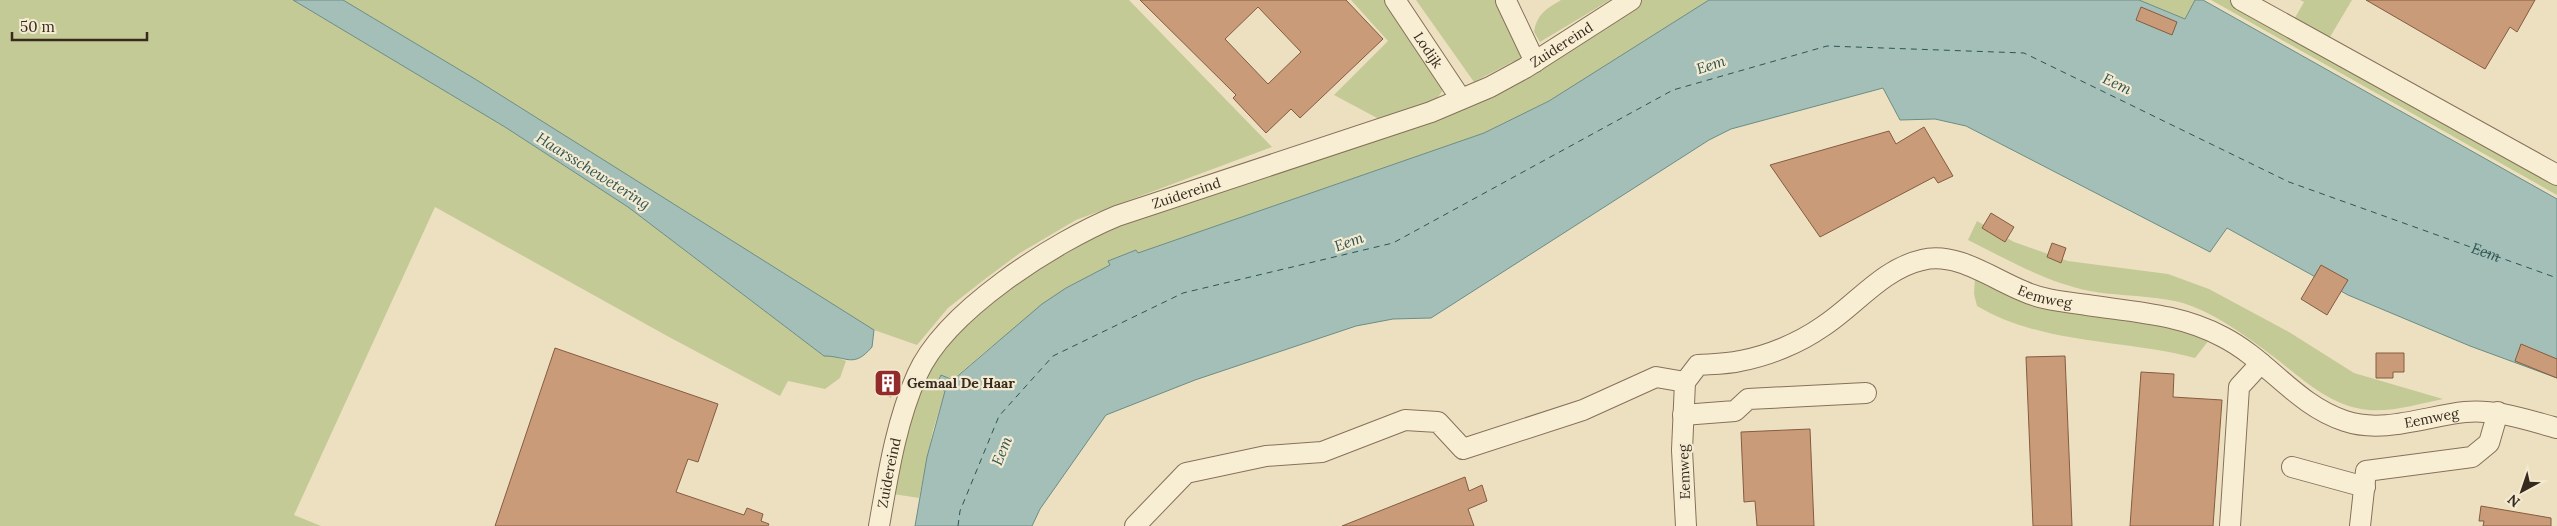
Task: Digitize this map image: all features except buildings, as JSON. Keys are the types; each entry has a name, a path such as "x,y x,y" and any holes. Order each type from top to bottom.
{"street":[{"name":"Lodijk","path":"1395,0 1461,99"},
{"name":"Zuidereind","path":"880,526 897,435 917,374 933,348 950,328 998,287 1076,236 1116,216 1431,112 1500,82 1535,62 1631,0"},
{"path":"2241,0 2557,175"},
{"path":"1506,1 1535,62"},
{"name":"Eemweg","path":"1686,526 1682,450 1685,382 1698,365 1740,361 1780,349 1822,328 1891,273 1923,259 1955,261 1979,269 2025,292 2066,302 2173,317 2194,323 2225,338 2261,363 2300,398 2325,414 2348,422 2377,426 2467,412 2498,412 2557,428"},
{"path":"2230,526 2239,387 2261,363"},
{"path":"1134,526 1186,473 1266,456 1322,452 1405,420 1438,422 1463,449 1583,410 1656,377 1685,382"},
{"path":"1684,415 1735,411 1748,399 1866,393"},
{"path":"2360,526 2366,470 2472,457 2489,443 2498,412"},
{"path":"2292,466 2365,487"}],"green space":[{"path":"0,0 293,0 505,127 628,207 824,356 833,356 846,361 840,378 825,389 788,381 780,396 669,337 435,207 294,515 321,526 0,526"},
{"path":"343,0 1129,0 1272,147 1076,220 1020,253 948,308 917,345 874,330 475,79"},
{"path":"1351,0 1386,0 1444,88 1432,102 1407,113 1379,119 1334,95 1388,41"},
{"path":"1416,0 1500,0 1523,59 1512,62 1474,82"},
{"path":"1561,0 1610,0 1540,42 1534,32 1537,21 1547,9"},
{"path":"1642,0 1709,0 1549,101 1484,133 1138,253 1136,250 1109,261 1110,265 1066,288 952,380 941,375 936,386 945,391 933,430 919,498 893,494 914,404 936,354 998,296 1080,241 1544,65"},
{"path":"2139,0 2195,0 2185,19"},
{"path":"2211,0 2233,0 2557,182 2557,195"},
{"path":"2300,0 2352,0 2327,42 2292,23 2304,2"},
{"path":"1977,221 2014,242 2068,261 2168,274 2209,289 2289,332 2354,373 2443,399 2402,408 2381,410 2349,406 2315,389 2246,336 2226,323 2194,307 2171,300 2090,291 2058,282 2013,263 1968,240"},
{"path":"1975,276 2160,322 2209,340 2195,358 2140,347 2056,335 2029,328 2002,319 1977,306 1974,294"}],"water":[{"name":"Haarsschewetering","path":"293,0 343,0 475,79 874,330 872,347 855,360 824,356 628,207 505,127"},
{"name":"Eem","path":"1709,0 2139,0 2185,19 2195,0 2203,0 2557,199 2557,378 2470,346 2348,295 2227,228 2210,252 1966,126 1935,119 1900,120 1883,88 1731,129 1709,140 1431,318 1393,319 1356,326 1195,380 1106,415 1040,509 1032,526 915,526 927,457 945,391 936,386 941,375 953,380 1042,304 1066,288 1110,265 1108,261 1136,250 1138,253 1484,133 1549,101"}],"ferry route":[{"path":"958,526 960,511 999,416 1053,356 1183,293 1393,243 1673,90 1827,46 2024,53 2289,182 2557,278"}],"place":[{"name":"Gemaal De Haar","path":"888,383"}]}
